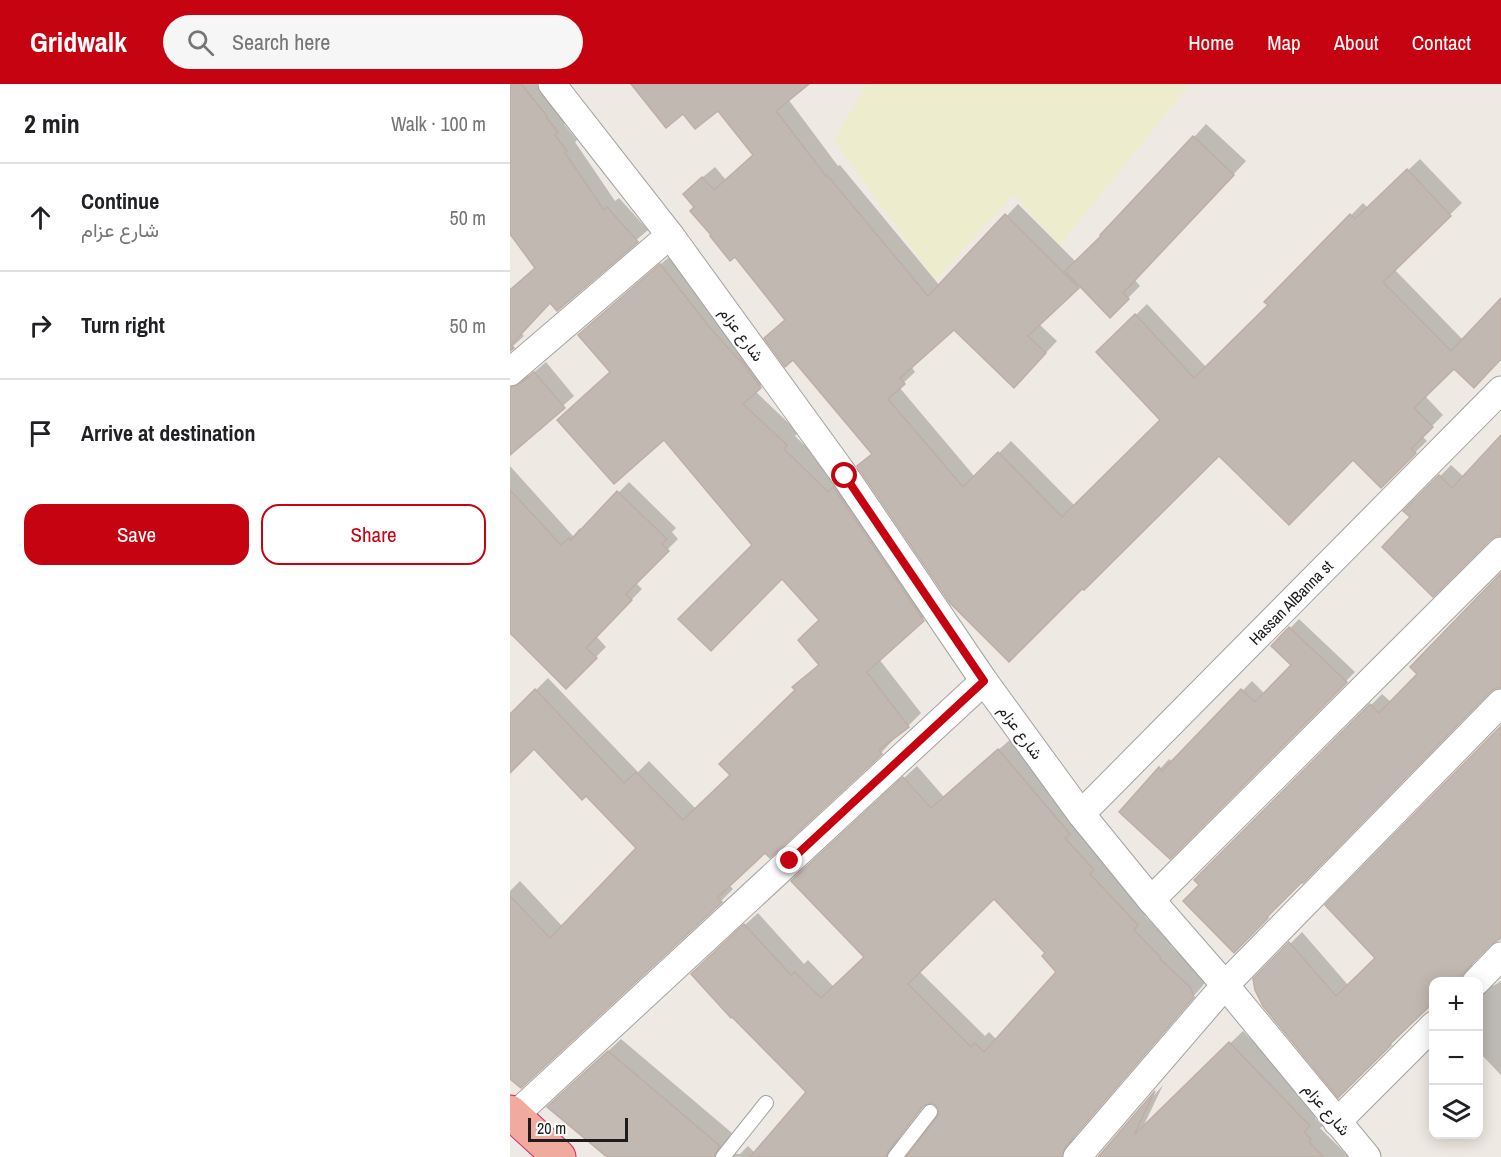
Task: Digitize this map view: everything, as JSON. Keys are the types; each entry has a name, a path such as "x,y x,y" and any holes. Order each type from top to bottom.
{"highway":[{"path":"512,1114 559,1157"}],"street":[{"name":"شارع عزام","path":"552,84 670,236 845,476 984,681 1081,814 1367,1157"},
{"path":"510,372 670,236"},
{"name":"Hassan AlBanna st","path":"1081,814 1501,390"},
{"path":"1151,900 1501,551"},
{"path":"512,1114 984,681"},
{"path":"1077,1157 1225,985 1501,703"},
{"path":"1480,977 1501,956"},
{"path":"1338,1122 1429,1030"}],"lane":[{"path":"723,1157 766,1103"},
{"path":"895,1157 930,1112"}],"green space":[{"path":"867,84 1190,84 1059,246 1014,194 935,280 834,140"}],"building":[{"path":"510,84 521,84 547,116 558,132 555,135 567,151 565,153 604,210 607,207 638,242 557,311 550,303 511,345 514,348 510,351 510,290 535,268 510,234"},
{"path":"631,84 809,84 776,111 826,176 928,296 1005,214 1079,288 1028,336 1046,353 1014,388 954,330 900,378 905,384 888,399 963,487 998,452 1062,517 1160,420 1096,352 1135,314 1194,378 1268,305 1264,302 1350,214 1355,219 1407,169 1451,216 1383,282 1451,351 1501,298 1501,359 1474,388 1454,369 1414,408 1433,427 1411,449 1416,453 1381,488 1353,460 1289,525 1219,456 1009,662 950,603 857,466 872,454 793,360 785,367 764,338 785,320 735,257 730,261 690,211 694,207 683,194 702,177 714,190 753,155 718,111 695,129 683,114 666,128"},
{"path":"1193,136 1234,175 1123,293 1129,299 1110,318 1065,271 1101,236"},
{"path":"660,264 711,329 740,359 761,388 743,404 787,445 784,449 828,492 833,487 924,621 867,672 909,727 879,750 882,754 770,858 765,853 717,898 722,902 521,1088 510,1079 510,896 550,938 636,848 586,796 582,800 534,749 510,773 510,714 535,689 624,783 636,772 683,820 730,775 719,764 795,690 792,687 819,665 798,640 819,620 782,579 711,651 678,619 752,545 664,440 614,484 557,420 610,372 578,335"},
{"path":"534,372 565,408 510,455 510,387 520,384"},
{"path":"1501,435 1501,536 1490,540 1433,597 1382,547 1410,517 1403,511 1439,475 1452,488"},
{"path":"510,490 561,545 569,538 571,540 617,491 667,539 662,544 669,551 626,594 632,600 586,648 597,658 566,689 510,633"},
{"path":"1501,573 1501,688 1490,692 1234,953 1183,901 1199,885 1194,880 1370,704 1379,713 1417,674 1410,667"},
{"path":"1289,627 1347,682 1170,859 1119,812 1159,767 1162,771 1241,689 1255,702 1291,665 1271,646"},
{"path":"1501,726 1501,938 1490,945 1459,977 1429,977 1429,1007 1338,1098 1263,1006 1255,990 1253,979 1289,942 1336,996 1375,958 1325,905"},
{"path":"998,749 1070,834 1065,838 1094,870 1090,874 1138,925 1134,930 1190,987 1194,997 1065,1147 1062,1157 906,1157 939,1113 938,1108 931,1103 923,1106 888,1151 886,1157 750,1157 806,1092 731,1018 691,974 744,924 791,975 795,972 821,998 864,957 791,881 903,777 931,808","holes":["994,899 1045,953 1042,956 1056,972 984,1052 975,1043 971,1047 908,984"]},
{"path":"1229,1042 1310,1126 1304,1132 1311,1139 1309,1142 1324,1157 1098,1157 1155,1091 1134,1135"},
{"path":"608,1051 720,1146 714,1157 607,1157 547,1107"}],"route":[{"path":"790,861 984,681 845,476"}]}
